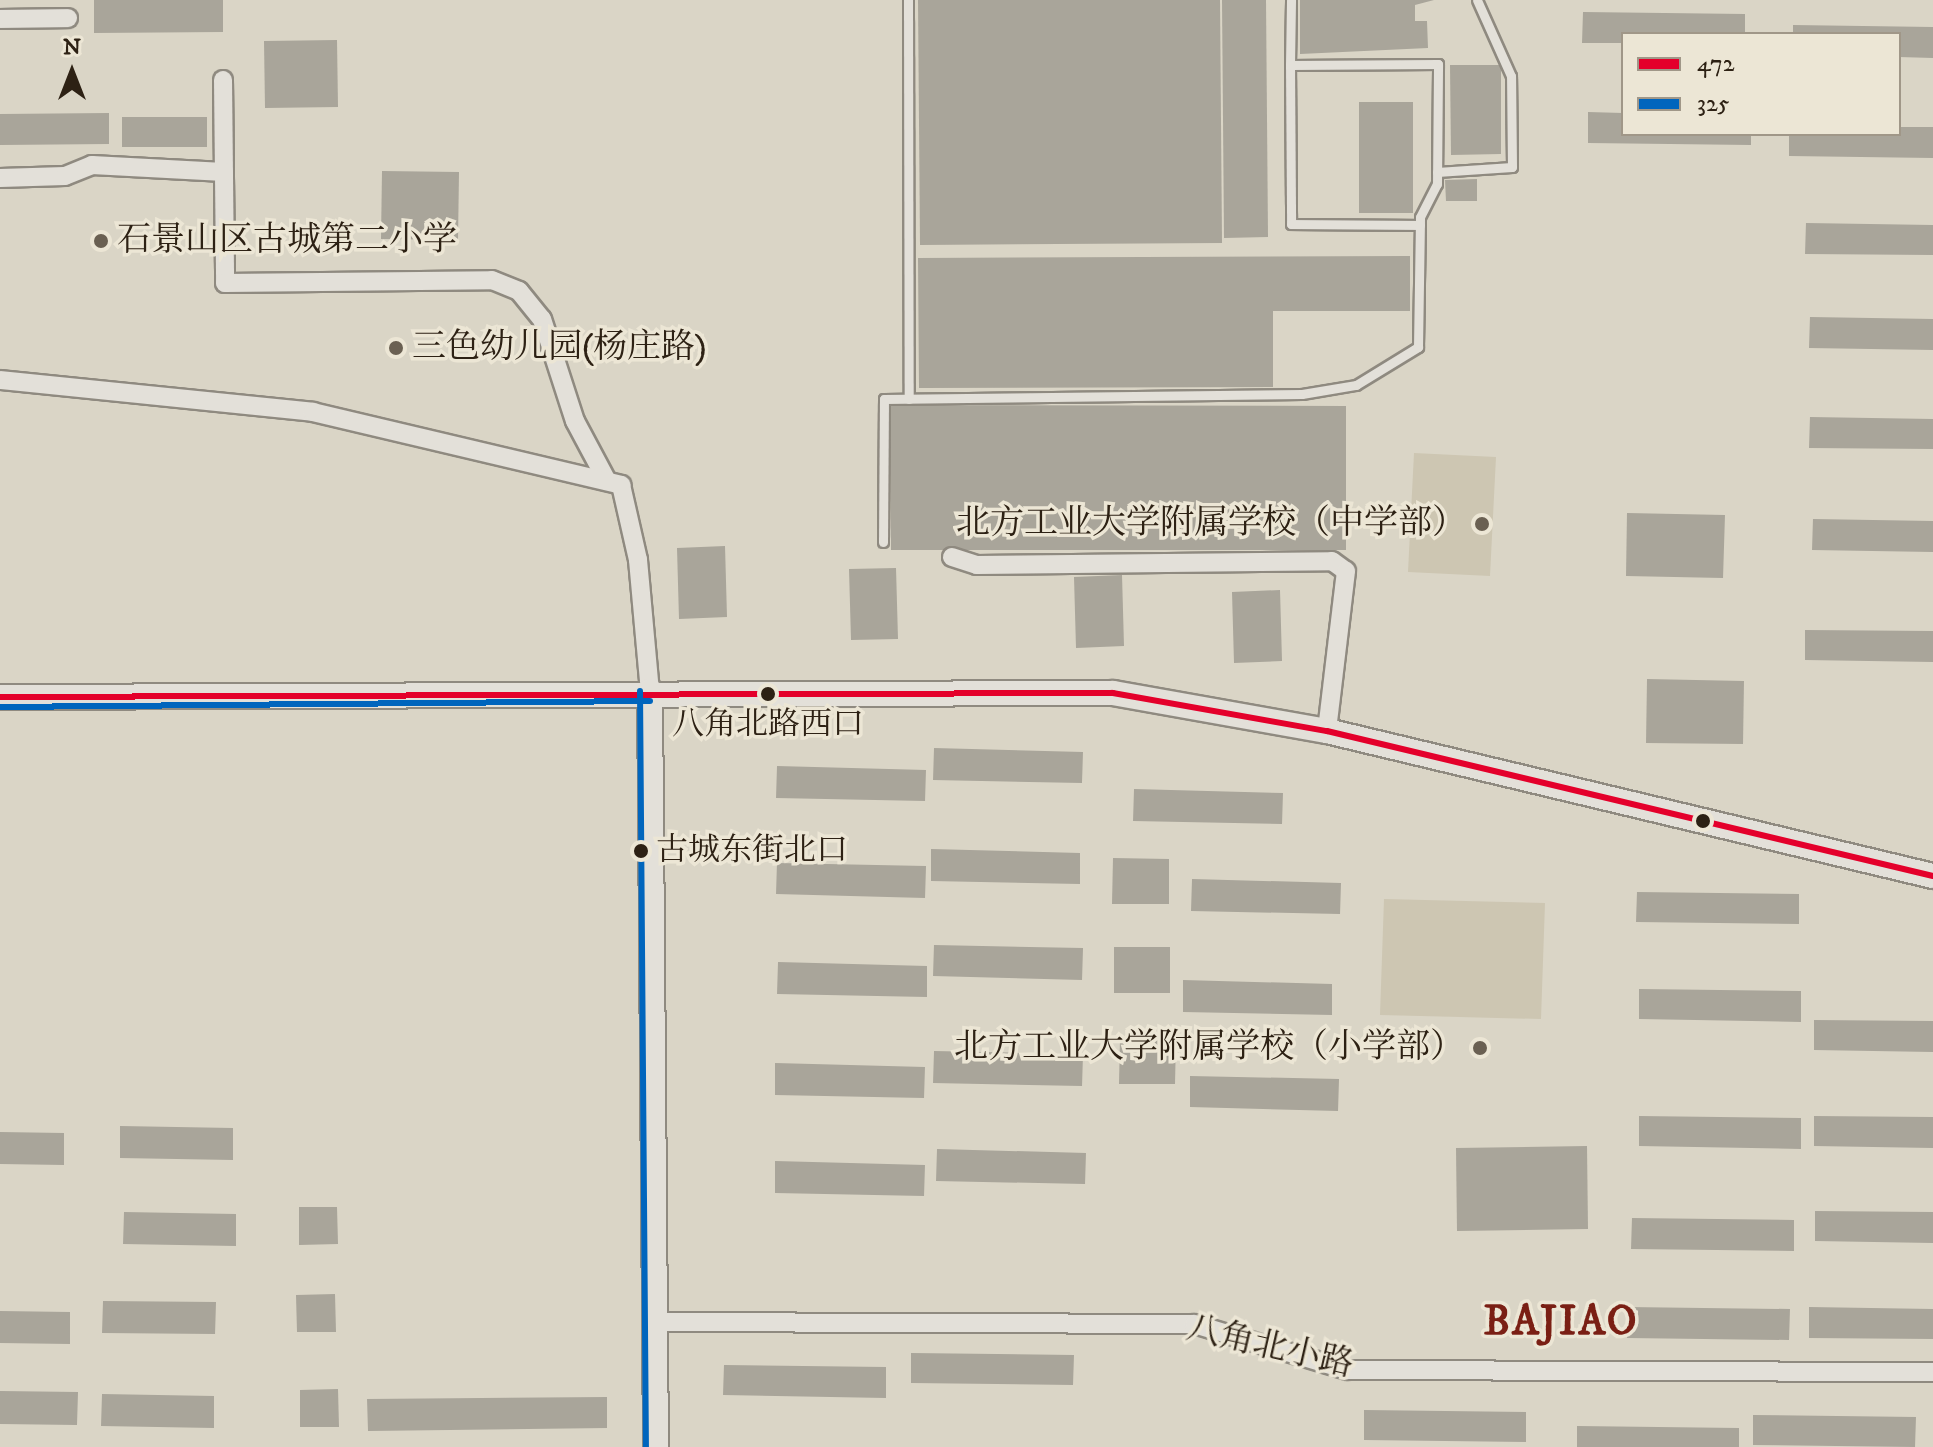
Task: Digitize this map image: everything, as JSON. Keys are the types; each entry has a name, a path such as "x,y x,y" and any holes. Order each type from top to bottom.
{"street":[{"path":"0,19 68,18"},
{"path":"223,80 225,283 492,280 519,291 542,319 575,421 607,481"},
{"path":"0,178 65,176 92,165 224,172"},
{"path":"0,380 313,412 621,485 638,560 650,691 656,1447"},
{"path":"952,557 977,565 1332,561 1346,571 1327,731"},
{"path":"0,697 1068,689 1327,731 1933,876"},
{"name":"八角北小路","path":"655,1322 1194,1324 1347,1370 1933,1372"}],"lane":[{"path":"908,0 909,399"},
{"path":"1291,0 1291,224 1420,225"},
{"path":"1437,172 1512,167 1511,76 1477,0"},
{"path":"883,542 884,399 1302,394 1356,385 1418,347 1420,225 1437,172 1438,64 1290,65"}],"shaded area":[{"path":"1414,453 1496,457 1490,576 1408,572"},
{"path":"1384,899 1545,903 1541,1019 1380,1015"}],"building":[{"path":"94,0 223,0 223,32 94,33"},
{"path":"918,0 1220,0 1222,243 920,245"},
{"path":"1222,0 1266,0 1268,237 1224,238"},
{"path":"1300,0 1434,0 1415,5 1415,21 1427,21 1428,48 1300,54"},
{"path":"1583,12 1745,14 1745,32 1621,32 1621,43 1582,43"},
{"path":"1793,25 1933,27 1933,58 1901,57 1901,32 1793,32"},
{"path":"337,40 338,107 265,108 264,41"},
{"path":"1450,65 1501,65 1501,154 1451,155"},
{"path":"1359,102 1413,102 1413,213 1359,213"},
{"path":"1588,112 1621,113 1621,136 1751,136 1751,145 1588,143"},
{"path":"109,113 109,144 0,145 0,114"},
{"path":"122,117 207,117 207,147 122,147"},
{"path":"1901,127 1933,127 1933,158 1789,156 1789,136 1901,136"},
{"path":"382,171 459,172 458,240 381,239"},
{"path":"1477,179 1477,201 1446,201 1445,180"},
{"path":"1806,223 1933,225 1933,255 1805,254"},
{"path":"1410,256 1410,311 1273,311 1273,387 919,388 918,258"},
{"path":"1810,317 1933,319 1933,350 1809,348"},
{"path":"891,405 1346,406 1346,550 891,550"},
{"path":"1810,417 1933,419 1933,449 1809,448"},
{"path":"1627,513 1725,515 1723,578 1626,576"},
{"path":"1813,519 1933,521 1933,552 1812,550"},
{"path":"725,546 727,617 679,619 677,548"},
{"path":"896,568 898,639 851,640 849,569"},
{"path":"1122,575 1124,646 1076,648 1074,577"},
{"path":"1280,590 1282,661 1234,663 1232,592"},
{"path":"1805,630 1933,631 1933,662 1805,660"},
{"path":"1647,679 1744,681 1743,744 1646,743"},
{"path":"934,748 1083,752 1082,783 933,780"},
{"path":"777,766 926,770 925,801 776,798"},
{"path":"1134,789 1283,793 1282,824 1133,821"},
{"path":"931,849 1080,853 1080,884 931,881"},
{"path":"1113,858 1169,859 1169,904 1112,904"},
{"path":"777,863 926,866 925,898 776,894"},
{"path":"1192,879 1341,883 1340,914 1191,911"},
{"path":"1637,892 1799,894 1799,924 1636,922"},
{"path":"934,945 1083,948 1082,980 933,976"},
{"path":"1114,947 1170,947 1170,993 1114,993"},
{"path":"778,962 927,966 927,997 777,994"},
{"path":"1183,980 1332,984 1332,1015 1183,1012"},
{"path":"1639,989 1801,991 1801,1022 1639,1019"},
{"path":"1814,1020 1933,1021 1933,1052 1814,1050"},
{"path":"1120,1038 1176,1039 1175,1084 1119,1084"},
{"path":"934,1051 1083,1054 1082,1086 933,1083"},
{"path":"775,1063 925,1067 924,1098 775,1095"},
{"path":"1190,1076 1339,1079 1338,1111 1190,1107"},
{"path":"1639,1116 1801,1118 1801,1149 1639,1146"},
{"path":"1814,1116 1933,1117 1933,1148 1814,1146"},
{"path":"120,1126 233,1128 233,1160 120,1158"},
{"path":"0,1132 64,1133 64,1165 0,1164"},
{"path":"1587,1146 1588,1229 1457,1231 1456,1148"},
{"path":"937,1149 1086,1153 1085,1184 936,1181"},
{"path":"775,1161 925,1165 924,1196 775,1193"},
{"path":"299,1207 337,1207 338,1244 299,1245"},
{"path":"1815,1211 1933,1212 1933,1243 1815,1241"},
{"path":"124,1212 236,1214 236,1246 123,1244"},
{"path":"1632,1218 1794,1220 1794,1251 1631,1249"},
{"path":"335,1294 336,1332 297,1332 296,1295"},
{"path":"103,1301 216,1302 215,1334 102,1333"},
{"path":"1627,1307 1790,1309 1789,1340 1627,1338"},
{"path":"1809,1307 1933,1309 1933,1339 1809,1338"},
{"path":"0,1311 70,1312 70,1344 0,1343"},
{"path":"911,1353 1074,1355 1073,1385 911,1383"},
{"path":"724,1365 886,1367 886,1398 723,1395"},
{"path":"338,1389 339,1427 300,1427 300,1390"},
{"path":"0,1391 78,1392 77,1425 0,1424"},
{"path":"102,1394 214,1396 214,1428 101,1426"},
{"path":"607,1397 607,1428 368,1431 367,1399"},
{"path":"1364,1410 1526,1412 1526,1442 1364,1440"},
{"path":"1753,1415 1916,1417 1915,1447 1753,1445"},
{"path":"1577,1426 1739,1428 1739,1447 1577,1447"}],"transit line":[{"name":"325","path":"640,691 646,1447"},
{"name":"472","path":"0,697 1113,693 1327,731 1933,876"},
{"name":"325","path":"0,707 650,701"}],"place":[{"name":"石景山区古城第二小学","path":"101,241"},
{"name":"三色幼儿园(杨庄路)","path":"396,348"},
{"name":"北方工业大学附属学校（中学部）","path":"1482,524"},
{"name":"八角北路西口","path":"768,694"},
{"name":"古城东街北口","path":"641,851"},
{"name":"北方工业大学附属学校（小学部）","path":"1480,1048"}],"district":[{"name":"BAJIAO","path":"1561,1322"}]}
